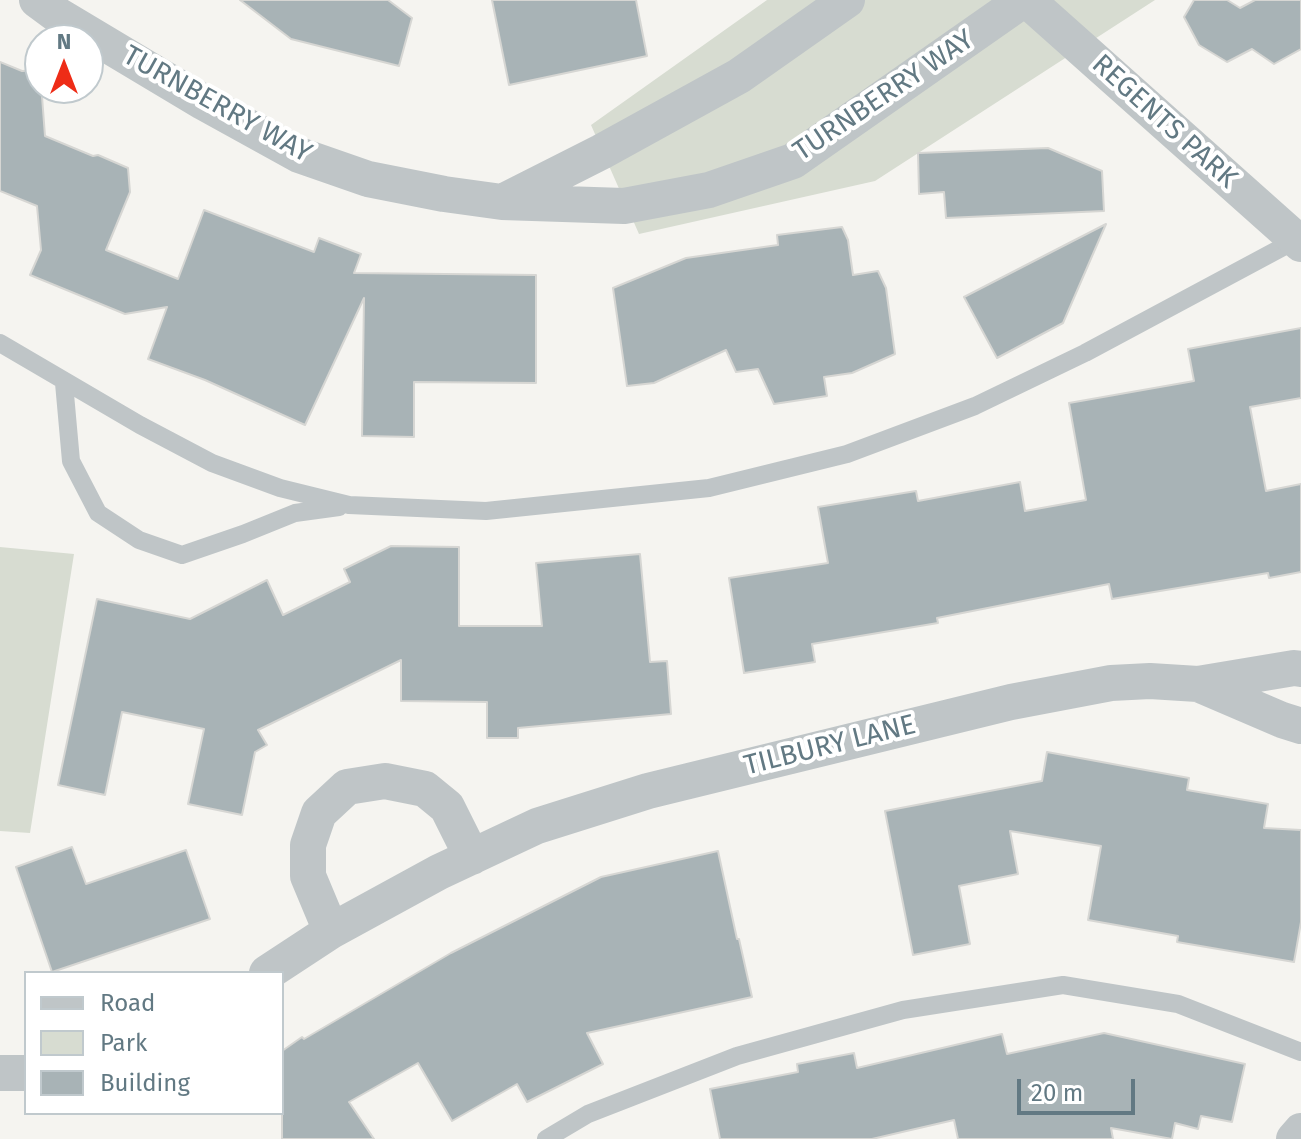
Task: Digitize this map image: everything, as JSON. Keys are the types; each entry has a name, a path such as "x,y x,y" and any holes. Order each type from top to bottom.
{"street":[{"name":"TURNBERRY WAY","path":"37,0 203,102 299,155 368,179 502,202 624,206 709,190 793,161 1025,0"},
{"path":"502,202 739,76 847,0"},
{"name":"REGENTS PARK","path":"1025,0 1299,242"},
{"name":"TILBURY LANE","path":"270,971 331,931 439,872 537,826 648,791 1011,702 1111,683 1150,681 1198,684 1301,669"},
{"name":"TILBURY LANE","path":"1198,684 1301,726"},
{"path":"331,931 308,876 308,845 319,813 347,787 385,781 425,789 447,807 472,857"},
{"path":"0,1073 24,1073"},
{"path":"1294,1139 1301,1131"}],"lane":[{"path":"64,383 71,461 98,513 139,540 182,555 295,513 349,505 486,511 709,488 847,454 975,406 1299,242"},
{"path":"0,343 64,383 212,463 280,488 349,505"},
{"path":"546,1139 588,1114 737,1056 903,1010 1063,985 1178,1004 1301,1052"}],"green space":[{"path":"767,0 1155,0 875,181 639,234 591,125"},
{"path":"0,547 74,554 30,833 0,831"}],"building":[{"path":"240,0 388,0 412,18 399,66 291,39"},
{"path":"492,0 636,0 647,56 509,85"},
{"path":"1194,0 1227,0 1240,8 1255,0 1301,0 1301,49 1274,64 1252,49 1227,62 1199,45 1184,17"},
{"path":"0,62 24,71 24,104 43,104 45,136 128,168 130,192 106,250 178,279 204,210 314,252 319,238 361,254 354,273 536,275 536,383 414,382 414,437 362,436 364,298 305,425 205,380 148,359 167,307 125,314 30,275 41,250 37,206 0,191"},
{"path":"1048,148 1102,171 1104,211 946,218 944,192 919,194 918,153"},
{"path":"1106,224 1063,323 997,358 964,297"},
{"path":"842,227 848,240 853,275 878,271 886,288 895,354 852,373 824,377 827,396 774,404 758,369 736,372 726,350 654,383 627,386 613,288 686,258 778,245 777,235"},
{"path":"1301,328 1301,398 1250,407 1266,491 1301,484 1301,572 1269,578 1268,573 1112,599 1109,584 937,618 938,623 812,644 815,662 744,673 729,578 828,563 818,507 916,491 918,501 1020,482 1025,511 1086,500 1069,403 1194,381 1188,349"},
{"path":"391,546 459,547 459,626 542,626 536,563 640,554 650,662 667,661 671,714 518,728 518,738 487,738 487,702 401,701 401,660 258,730 267,745 255,752 242,815 188,804 204,729 122,712 105,795 58,785 97,599 190,619 267,580 283,615 350,582 344,569"},
{"path":"1047,752 1189,778 1187,790 1268,804 1264,828 1301,830 1301,922 1294,962 1177,942 1178,936 1088,920 1101,846 1010,831 1018,874 959,886 970,944 913,955 885,811 1042,781"},
{"path":"72,847 86,884 186,850 210,919 52,971 16,867"},
{"path":"718,851 752,997 587,1033 603,1064 527,1102 517,1084 452,1121 418,1063 349,1102 374,1139 282,1139 284,1050 451,953 601,877"},
{"path":"1104,1033 1245,1064 1232,1122 1201,1116 1198,1129 1175,1123 1172,1139 1111,1128 1113,1139 958,1139 954,1120 872,1139 720,1139 710,1089 798,1072 797,1064 854,1053 857,1068 1002,1034 1007,1054"}]}
